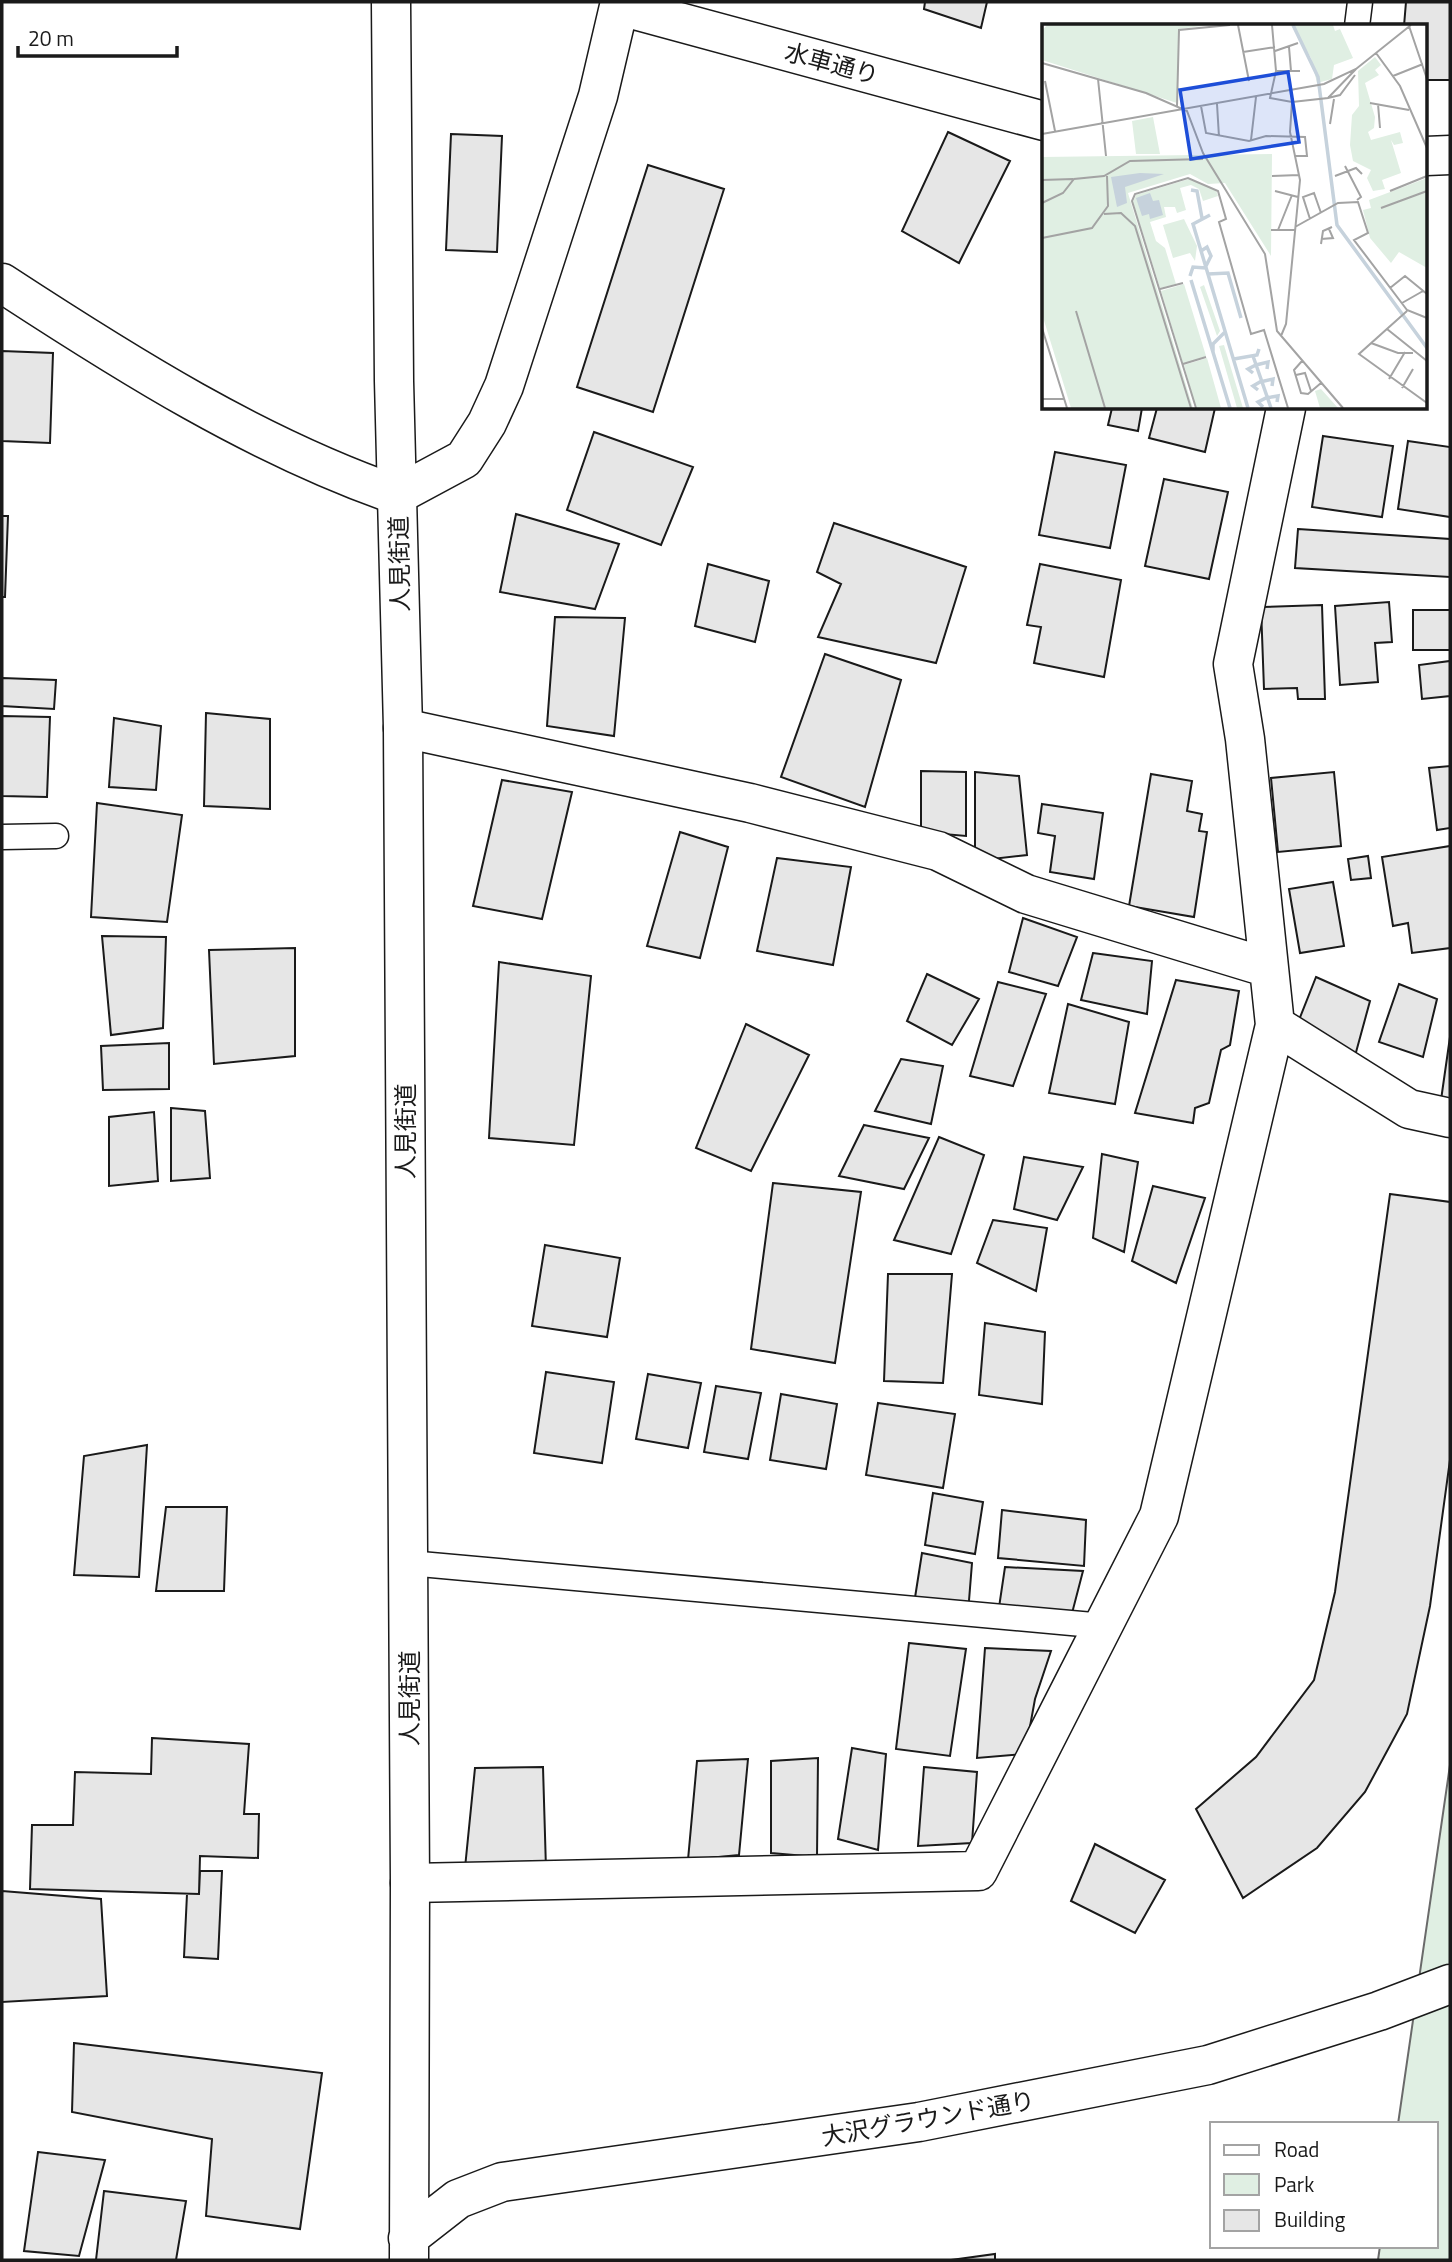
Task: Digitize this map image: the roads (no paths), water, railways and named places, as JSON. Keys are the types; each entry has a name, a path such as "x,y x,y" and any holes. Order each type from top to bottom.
{"street":[{"name":"人見街道","path":"391,2 397,495 403,728 409,1563 410,1883 405,2253"},
{"path":"2,283 133,368 338,474 397,495 464,459 498,398 598,96 620,4"},
{"name":"水車通り","path":"620,4 1042,120"},
{"path":"1428,156 1450,155"},
{"path":"410,1883 978,1871 1159,1516 1275,1025 1245,738 1233,664 1286,410"},
{"path":"403,728 750,803 938,851 1026,894 1269,968"},
{"path":"1275,1025 1409,1109 1450,1118"},
{"name":"大沢グラウンド通り","path":"405,2253 458,2199 502,2182 919,2122 1208,2066 1379,2011 1450,1984"}],"lane":[{"path":"1357,24 1360,2"},
{"path":"2,837 55,836"},
{"path":"409,1563 1104,1626"}]}
